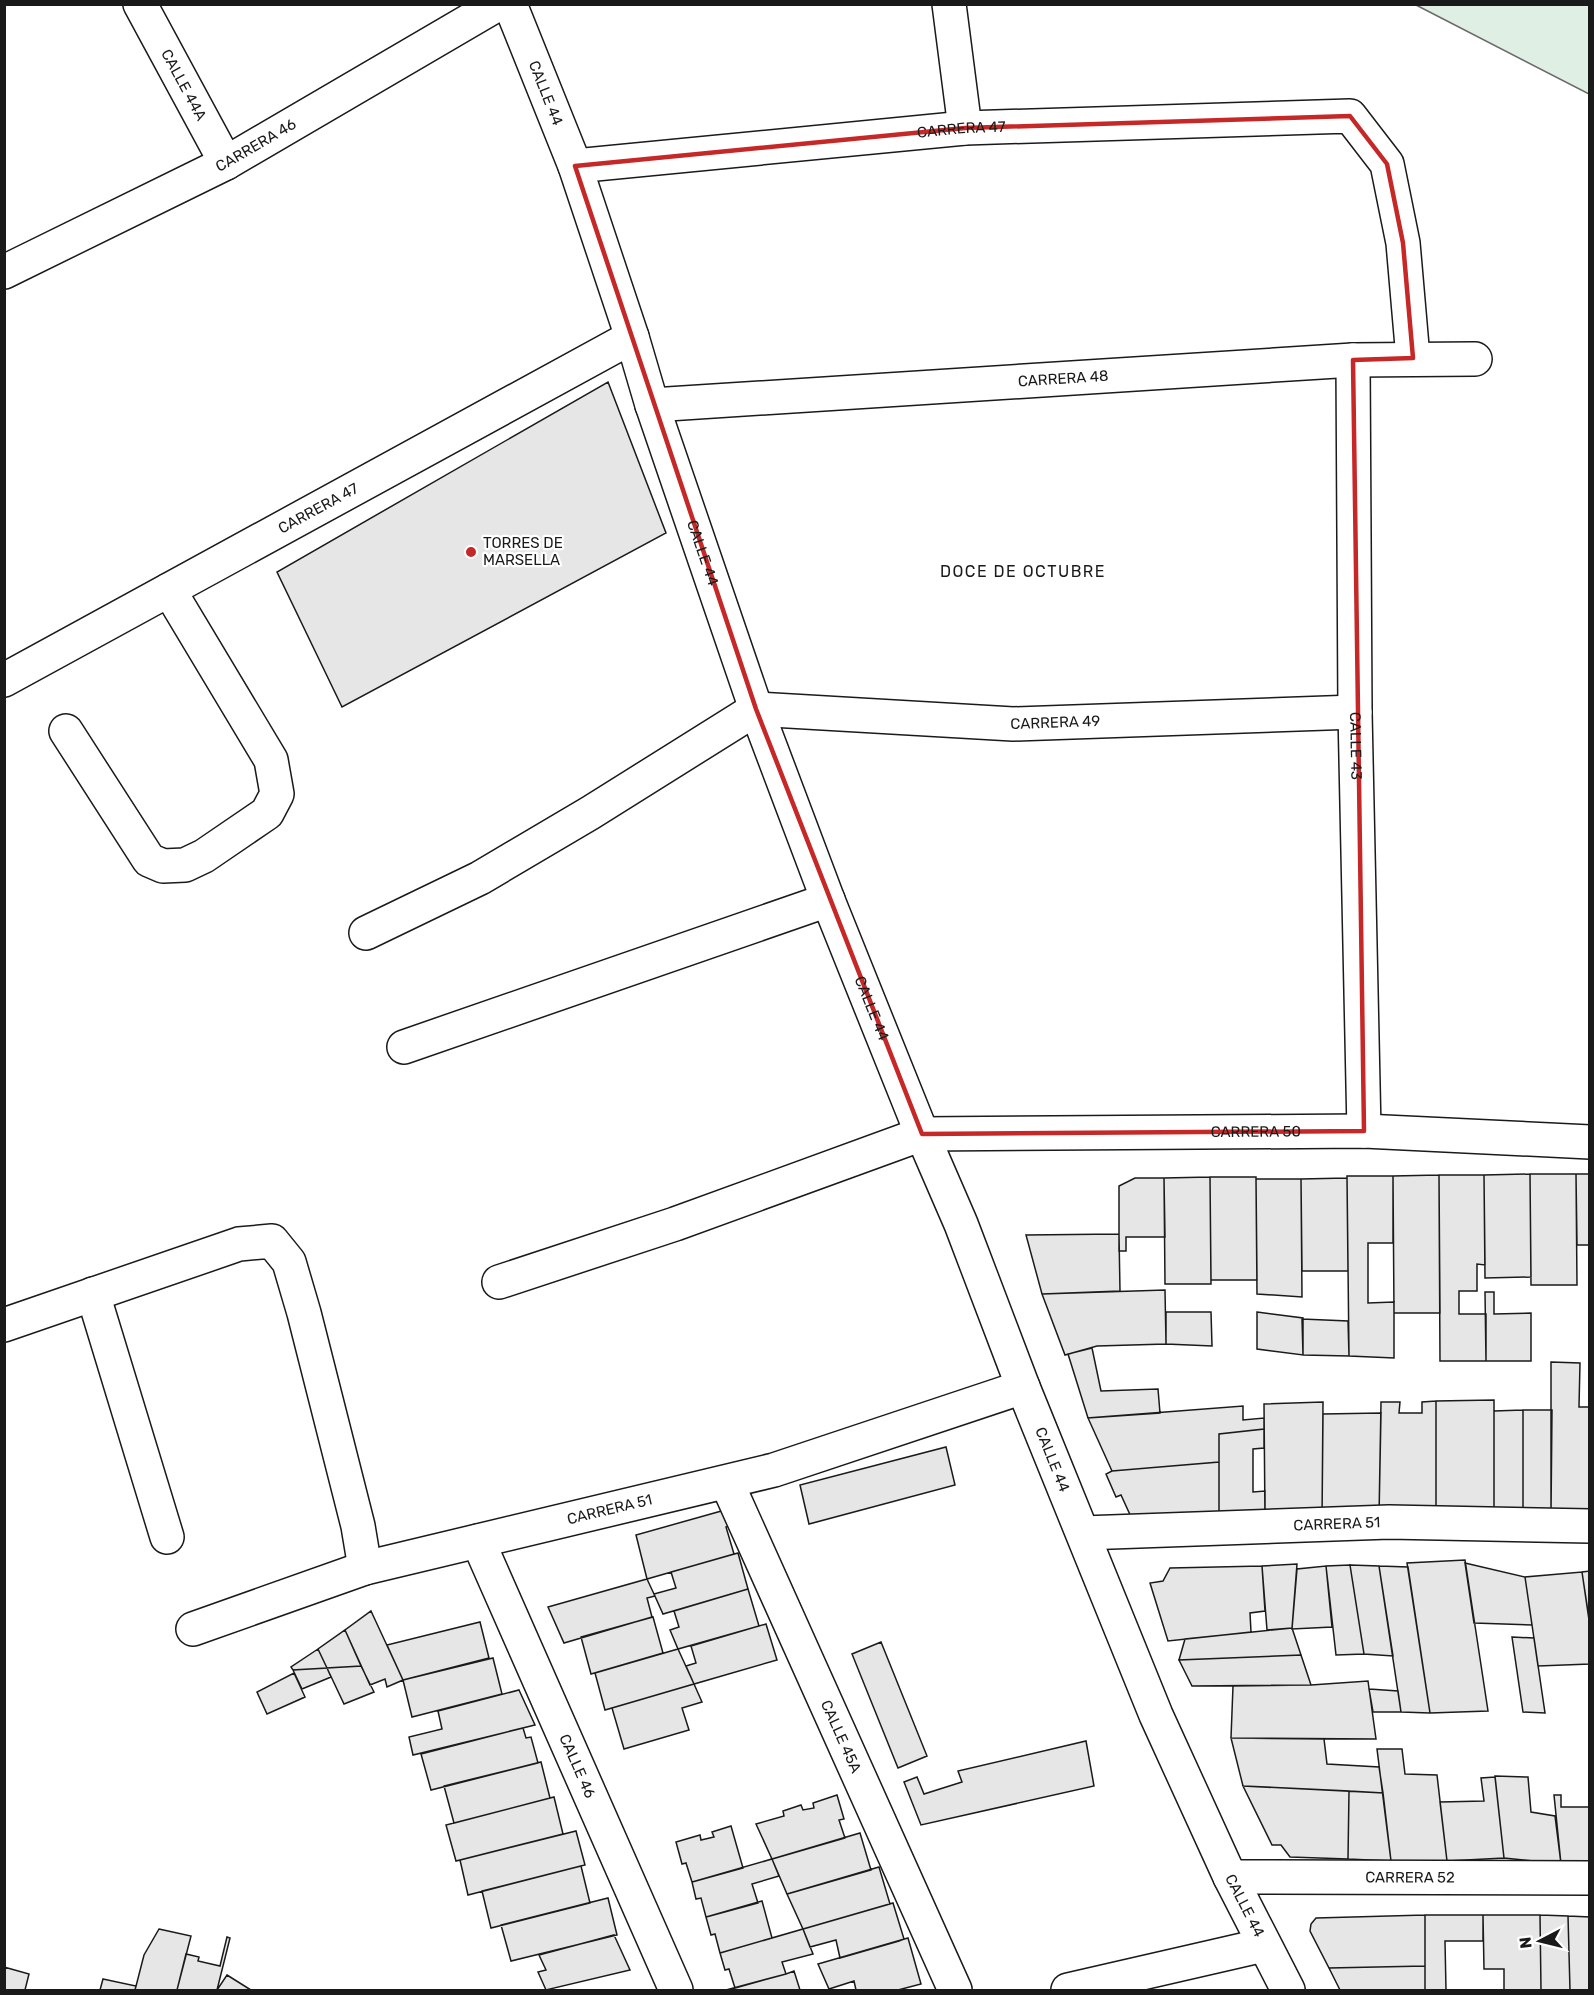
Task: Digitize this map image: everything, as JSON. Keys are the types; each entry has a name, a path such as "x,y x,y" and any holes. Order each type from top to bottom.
{"street":[{"name":"CALLE 44A","path":"141,4 226,163"},
{"name":"CARRERA 46","path":"4,272 226,163 498,4"},
{"name":"CALLE 44","path":"510,4 575,166 632,337 652,405 756,709 828,900 922,1134 961,1224 1023,1387 1156,1715 1230,1877 1288,1990"},
{"path":"949,4 965,128"},
{"name":"CARRERA 47","path":"575,166 965,128 1350,116 1387,164 1403,243 1413,358"},
{"name":"CARRERA 47","path":"4,680 632,337"},
{"name":"CARRERA 48","path":"652,405 1353,360 1475,359"},
{"name":"CALLE 43","path":"1353,360 1355,712 1364,1131"},
{"path":"66,731 149,860 163,866 185,866 204,856 267,813 277,794 271,760 169,590"},
{"path":"366,933 480,878 590,813 756,709"},
{"name":"CARRERA 49","path":"756,709 1013,723 1355,712"},
{"path":"404,1047 828,900"},
{"name":"CARRERA 50","path":"499,1282 675,1224 922,1134 1364,1131 1590,1142"},
{"path":"4,1325 239,1244 272,1241 289,1262 304,1313 358,1526 365,1568"},
{"path":"93,1294 167,1537"},
{"name":"CARRERA 51","path":"193,1629 365,1568 727,1483 774,1470 1023,1387"},
{"name":"CALLE 45A","path":"727,1483 955,1990"},
{"name":"CARRERA 51","path":"1083,1533 1389,1521 1590,1526"},
{"name":"CALLE 46","path":"478,1541 676,1990"},
{"name":"CARRERA 52","path":"1230,1877 1590,1878"},
{"path":"1068,1990 1264,1946"}],"highlighted area":[{"path":"1350,116 1387,164 1403,243 1413,358 1353,360 1364,1131 922,1134 756,709 575,166 965,128"}],"green space":[{"path":"1416,5 1589,5 1589,94"}],"building":[{"name":"TORRES DE MARSELLA","path":"608,382 666,533 342,707 277,572"},
{"path":"1530,1174 1576,1174 1577,1285 1531,1285"},
{"path":"1530,1174 1531,1277 1485,1278 1484,1175"},
{"path":"1576,1174 1590,1174 1590,1245 1577,1245"},
{"path":"1439,1175 1440,1313 1394,1313 1393,1176"},
{"path":"1439,1175 1484,1175 1485,1265 1477,1264 1477,1291 1459,1291 1459,1314 1486,1314 1486,1361 1440,1361"},
{"path":"1347,1176 1393,1176 1393,1243 1368,1243 1368,1303 1394,1302 1394,1358 1349,1356"},
{"path":"1210,1177 1256,1177 1257,1280 1211,1280"},
{"path":"1210,1177 1211,1284 1165,1284 1164,1178"},
{"path":"1135,1178 1164,1178 1165,1237 1126,1237 1126,1251 1119,1251 1119,1186"},
{"path":"1347,1178 1348,1271 1302,1271 1301,1179"},
{"path":"1256,1179 1301,1179 1302,1297 1257,1294"},
{"path":"1119,1234 1120,1291 1042,1294 1026,1235"},
{"path":"1165,1290 1166,1344 1097,1346 1065,1355 1042,1294"},
{"path":"1485,1292 1494,1292 1494,1314 1531,1313 1531,1361 1486,1361"},
{"path":"1166,1312 1211,1312 1212,1346 1166,1344"},
{"path":"1257,1312 1303,1318 1303,1355 1257,1349"},
{"path":"1302,1319 1348,1321 1349,1356 1303,1355"},
{"path":"1092,1348 1101,1391 1158,1389 1160,1413 1088,1418 1068,1354"},
{"path":"1551,1362 1580,1363 1579,1407 1590,1407 1590,1513 1551,1514"},
{"path":"1494,1400 1494,1514 1436,1516 1436,1401"},
{"path":"1436,1401 1436,1516 1379,1517 1381,1402 1400,1402 1399,1413 1422,1413 1422,1402"},
{"path":"1323,1402 1322,1519 1265,1520 1264,1404"},
{"path":"1243,1406 1243,1420 1264,1418 1264,1429 1219,1434 1219,1462 1112,1471 1088,1418"},
{"path":"1523,1410 1552,1410 1551,1514 1523,1508"},
{"path":"1523,1410 1523,1508 1494,1514 1494,1411"},
{"path":"1381,1413 1379,1517 1322,1519 1323,1414"},
{"path":"1264,1429 1264,1448 1253,1449 1253,1492 1265,1491 1265,1520 1219,1521 1219,1434"},
{"path":"946,1447 955,1485 809,1524 800,1485"},
{"path":"1219,1462 1219,1527 1132,1519 1121,1495 1116,1497 1106,1474 1112,1471"},
{"path":"725,1510 729,1526 726,1527 734,1554 647,1579 636,1535"},
{"path":"738,1553 748,1589 663,1614 654,1594 676,1588 671,1572"},
{"path":"1465,1560 1488,1711 1430,1713 1407,1563"},
{"path":"1465,1563 1525,1577 1532,1625 1474,1623"},
{"path":"1297,1564 1292,1628 1267,1630 1262,1566"},
{"path":"1350,1565 1379,1566 1393,1656 1364,1654"},
{"path":"1350,1565 1364,1654 1336,1655 1326,1566"},
{"path":"1262,1566 1265,1611 1250,1613 1251,1632 1168,1641 1150,1583 1163,1581 1170,1568"},
{"path":"1326,1566 1332,1627 1292,1629 1297,1569"},
{"path":"1379,1566 1408,1567 1430,1713 1401,1712"},
{"path":"1590,1571 1590,1620 1589,1620 1582,1572"},
{"path":"1582,1572 1590,1625 1590,1664 1538,1666 1525,1577"},
{"path":"647,1579 655,1596 647,1598 652,1617 564,1643 548,1607"},
{"path":"748,1589 759,1626 678,1649 670,1630 679,1627 674,1611"},
{"path":"371,1611 403,1680 387,1687 385,1679 370,1685 345,1630"},
{"path":"653,1617 663,1653 591,1674 581,1637"},
{"path":"480,1622 489,1658 403,1680 387,1645"},
{"path":"766,1624 777,1660 694,1684 686,1666 696,1663 691,1646"},
{"path":"1292,1628 1301,1655 1179,1660 1185,1639"},
{"path":"345,1630 361,1666 327,1668 318,1649"},
{"path":"1512,1637 1534,1638 1545,1713 1523,1712"},
{"path":"881,1642 927,1756 898,1768 852,1654"},
{"path":"318,1649 327,1668 293,1670 291,1667"},
{"path":"678,1649 694,1684 605,1710 595,1673"},
{"path":"1301,1655 1311,1685 1192,1686 1179,1660"},
{"path":"493,1658 502,1694 412,1717 403,1680"},
{"path":"361,1666 374,1692 344,1704 327,1668"},
{"path":"327,1668 331,1677 302,1689 293,1670"},
{"path":"294,1673 305,1697 267,1714 257,1692"},
{"path":"1368,1681 1376,1739 1231,1738 1233,1686 1311,1685"},
{"path":"694,1684 702,1702 682,1708 689,1730 624,1749 612,1708"},
{"path":"1369,1689 1398,1691 1401,1712 1373,1712"},
{"path":"519,1690 535,1725 413,1755 409,1737 442,1729 438,1711"},
{"path":"523,1728 526,1738 531,1737 538,1763 431,1790 421,1754"},
{"path":"1231,1738 1324,1739 1327,1764 1379,1767 1383,1793 1243,1786"},
{"path":"1086,1741 1094,1786 921,1825 904,1782 917,1777 924,1794 962,1782 958,1771"},
{"path":"1377,1749 1402,1749 1405,1774 1437,1775 1447,1861 1391,1861"},
{"path":"541,1762 550,1798 454,1823 444,1786"},
{"path":"1495,1776 1528,1777 1531,1812 1555,1816 1561,1864 1504,1858"},
{"path":"1495,1777 1504,1858 1447,1861 1440,1802 1484,1801 1481,1778"},
{"path":"1243,1786 1349,1791 1348,1859 1290,1857 1281,1845 1272,1845"},
{"path":"1349,1791 1383,1793 1391,1861 1348,1859"},
{"path":"837,1795 844,1819 839,1820 845,1838 772,1859 756,1824 784,1816 783,1811 801,1805 803,1810 814,1808 813,1803"},
{"path":"1554,1795 1561,1795 1561,1807 1590,1807 1590,1864 1561,1864"},
{"path":"554,1797 563,1834 456,1861 446,1825"},
{"path":"731,1826 743,1868 692,1882 686,1863 682,1864 676,1842 700,1835 701,1840 714,1837 712,1832"},
{"path":"576,1831 585,1865 468,1895 460,1860"},
{"path":"860,1833 871,1870 787,1894 772,1859"},
{"path":"772,1859 779,1876 752,1884 758,1903 706,1917 701,1898 696,1899 692,1882"},
{"path":"581,1866 590,1903 491,1928 482,1891"},
{"path":"879,1867 890,1904 803,1929 787,1894"},
{"path":"608,1898 617,1935 511,1961 501,1925"},
{"path":"762,1901 772,1938 720,1953 715,1934 711,1935 706,1917"},
{"path":"893,1903 904,1939 840,1958 836,1940 810,1947 803,1929"},
{"path":"1425,1915 1483,1915 1483,1941 1445,1941 1446,1990 1425,1990"},
{"path":"1425,1915 1425,1966 1329,1968 1310,1931 1311,1924 1316,1918"},
{"path":"1483,1915 1540,1915 1541,1990 1504,1990 1504,1969 1484,1969"},
{"path":"1540,1915 1568,1916 1570,1990 1541,1990"},
{"path":"1568,1916 1590,1917 1590,1990 1570,1990"},
{"path":"159,1929 191,1936 177,1990 135,1990 144,1955"},
{"path":"803,1929 813,1954 782,1962 786,1974 735,1988 729,1969 725,1970 720,1953"},
{"path":"614,1935 630,1970 546,1990 538,1972 546,1970 539,1955"},
{"path":"227,1937 230,1938 217,1990 177,1990 186,1954 199,1957 198,1961 220,1966"},
{"path":"908,1938 921,1984 898,1990 856,1990 854,1981 829,1989 818,1964"},
{"path":"1425,1966 1425,1990 1340,1990 1329,1968"},
{"path":"4,1967 29,1974 25,1990 4,1990"},
{"path":"794,1971 800,1990 726,1990 786,1974"},
{"path":"227,1975 251,1990 217,1990"},
{"path":"103,1979 136,1986 135,1990 100,1990"}],"place":[{"name":"TORRES DE MARSELLA","path":"471,552"}],"district":[{"name":"DOCE DE OCTUBRE","path":"1023,571"}]}
